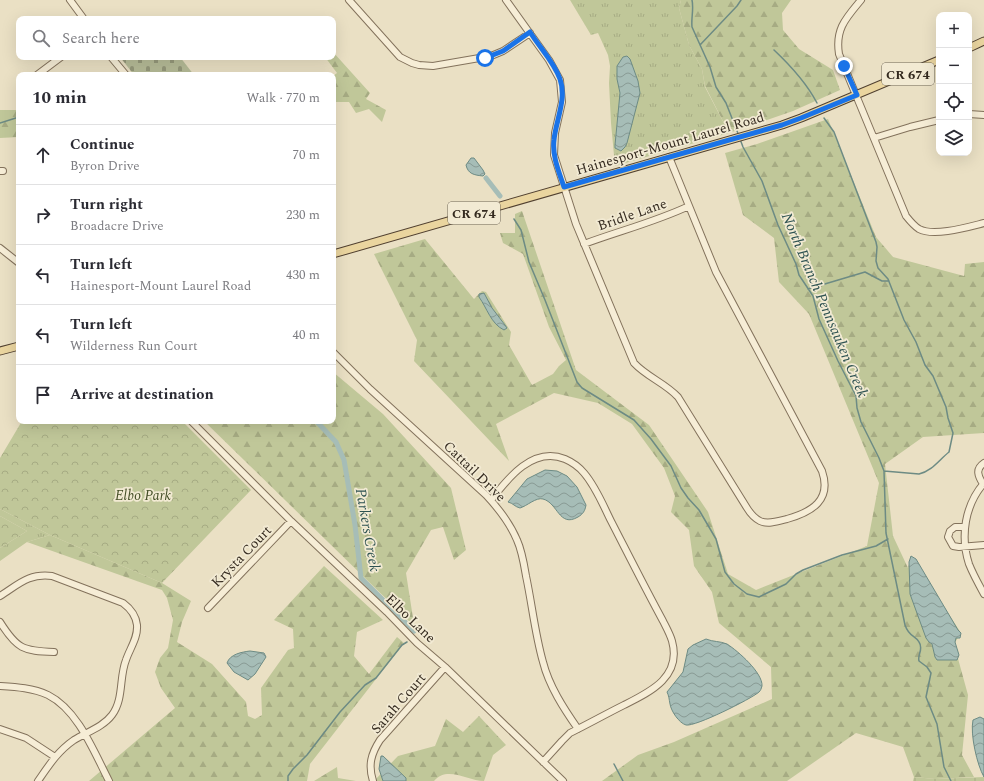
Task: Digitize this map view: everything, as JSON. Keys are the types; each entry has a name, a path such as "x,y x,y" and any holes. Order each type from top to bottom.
{"main road":[{"path":"972,47 984,41"},
{"name":"Hainesport-Mount Laurel Road","path":"336,253 735,139 801,118 936,61"},
{"path":"0,351 16,347"}],"street":[{"path":"70,0 82,16"},
{"path":"349,0 400,57 419,65 433,66 491,56 503,51 530,32"},
{"path":"506,0 553,66 560,80 562,102 555,133 554,155 584,244 634,364 664,384 678,397 751,513 759,521 776,522 796,516 809,510 819,502 824,491 824,478 716,272 669,157"},
{"path":"861,0 842,24 838,35 841,60 857,95 903,209 910,222 920,230 932,232 984,224"},
{"path":"41,72 57,60"},
{"path":"114,60 124,72"},
{"path":"972,114 984,114"},
{"path":"874,138 936,121"},
{"name":"Bridle Lane","path":"584,244 619,230 659,219 689,206"},
{"path":"0,248 16,261"},
{"name":"Cattail Drive","path":"336,355 370,389 491,500 509,524 518,541 524,562 545,669 551,684 578,730"},
{"name":"Elbo Lane","path":"194,424 291,521 387,612 417,643 445,667 563,781"},
{"path":"491,500 520,468 536,458 542,456 555,456 568,460 580,468 593,486 669,634 673,648 673,662 668,674 659,685 578,730 562,741 543,762"},
{"path":"984,463 979,468 978,474 983,483 971,503 965,527 965,547 972,570 984,594"},
{"name":"Krysta Court","path":"208,608 291,521"},
{"path":"965,527 952,529 948,534 952,546 959,548 984,545"},
{"path":"0,596 26,579 36,576 57,578 118,601 127,606 134,614 137,624 137,635 124,666 120,696 112,715 106,721 70,743 55,757 38,781"},
{"path":"0,622 12,640 25,649 54,652"},
{"name":"Sarah Court","path":"373,781 370,770 375,749 380,740 445,667"},
{"path":"0,686 34,690 53,698 70,712 109,781"},
{"path":"0,729 26,738 55,757"}],"green space":[{"path":"570,0 681,0 679,8 689,45 702,69 705,87 729,133 615,166 609,83 610,66 608,55 598,33 591,35"},
{"path":"681,0 791,0 782,13 783,30 799,49 833,70 840,90 793,111 729,133 705,86 702,69 689,45 679,8"},
{"path":"336,55 370,93 366,99 386,110 382,122 369,109 356,113 349,102 336,102 337,73 327,60 336,60"},
{"path":"122,60 182,60 192,72 132,72"},
{"path":"0,110 16,110 16,137 0,138"},
{"path":"828,119 876,237 893,257 964,276 965,264 984,262 984,433 923,437 885,464 893,536 908,568 911,556 961,633 954,644 968,695 962,755 974,777 935,779 914,777 903,747 856,733 787,781 602,781 638,755 674,742 772,699 771,667 719,623 712,592 694,566 689,530 671,512 675,496 664,468 632,424 598,403 554,393 496,424 509,461 414,361 417,340 374,254 425,239 474,299 482,291 486,292 511,332 509,345 532,385 553,374 566,360 549,327 523,254 503,243 500,233 515,233 515,214 522,211 576,370 649,425 708,512 728,574 756,590 867,546 879,483 809,314 779,282 774,238 743,215 725,153 757,144"},
{"path":"336,375 383,414 451,488 466,550 454,560 443,527 431,530 406,573 413,618 410,622 207,424 336,424"},
{"name":"Elbo Park","path":"20,424 185,424 251,490 162,583 50,535 0,509 0,458"},
{"path":"0,509 50,535 27,542 0,561 0,548 27,531 0,516"},
{"path":"0,516 27,531 0,548"},
{"path":"50,535 162,583 191,601 182,622 177,642 212,664 246,702 248,716 255,719 262,715 261,688 288,650 294,648 293,629 274,620 324,566 383,620 357,632 354,656 369,674 397,637 404,643 310,764 307,781 89,781 175,708 161,688 155,672 160,658 168,648 173,620 167,598 162,590 27,542"},
{"path":"479,716 506,745 493,755 484,781 458,775 445,774 439,776 434,781 374,781 398,756 435,746 446,719 463,732"},
{"path":"337,767 338,778 356,781 314,781"},
{"path":"914,777 935,779 984,777 984,781 913,781"}],"water":[{"path":"627,56 630,59 638,81 640,93 627,143 621,151 615,148 620,93 617,79 617,66 623,57"},
{"path":"471,158 474,158 483,170 485,174 483,176 474,174 468,170 466,165"},
{"path":"484,293 492,308 507,328 504,330 492,320 479,297 479,294"},
{"path":"545,470 557,471 567,476 577,487 586,505 584,512 580,516 572,520 567,519 559,514 548,501 543,499 537,499 520,508 508,502 527,479"},
{"path":"911,556 916,559 961,633 960,638 956,638 955,642 959,655 957,660 937,660 932,644 926,638 910,594 909,562"},
{"path":"706,639 727,644 737,652 754,669 761,681 762,686 761,690 754,696 735,706 700,722 686,725 678,719 674,713 667,692 683,672 688,649"},
{"path":"250,651 264,653 266,657 255,674 248,680 234,672 227,663 231,657"},
{"path":"980,717 984,719 984,777 981,772 972,733 973,720"},
{"path":"381,756 383,756 406,778 406,781 383,781 379,769"}],"waterway":[{"name":"North Branch Pennsauken Creek","path":"692,0 692,27 710,67 716,87 726,103 739,136"},
{"path":"700,45 741,0"},
{"path":"774,50 798,75 817,103"},
{"name":"Parkers Creek","path":"0,123 16,118"},
{"path":"824,118 834,132 876,242 876,261 878,268 888,279 904,320 916,342 925,365 933,376 946,407 953,433 949,452 924,473 919,474 884,471"},
{"name":"North Branch Pennsauken Creek","path":"740,139 762,181 778,225 796,264 799,275 813,296 819,319 856,396 857,408 861,422 884,471 886,533 905,625 908,632 917,640 921,647 919,661 927,667 931,673 926,697 937,724 944,767 951,781"},
{"path":"486,178 500,196"},
{"path":"514,219 521,230 529,262 577,382 582,388 634,420 651,439 671,466 681,488 699,510 716,539 725,572 734,584 747,594 759,597 786,584 796,574 803,570 842,555 876,546 888,539"},
{"path":"808,289 865,272 882,281 889,281"},
{"name":"Parkers Creek","path":"319,424 336,442 344,460 355,525 361,578 414,631"},
{"name":"Parkers Creek","path":"288,781 288,776 293,769 307,755 340,712 365,685 376,678 402,645 407,642"},
{"path":"614,764 623,781"}],"route":[{"path":"485,58 503,51 530,32 553,66 562,87 562,102 554,140 554,155 564,187 782,125 857,95 844,66"}]}
